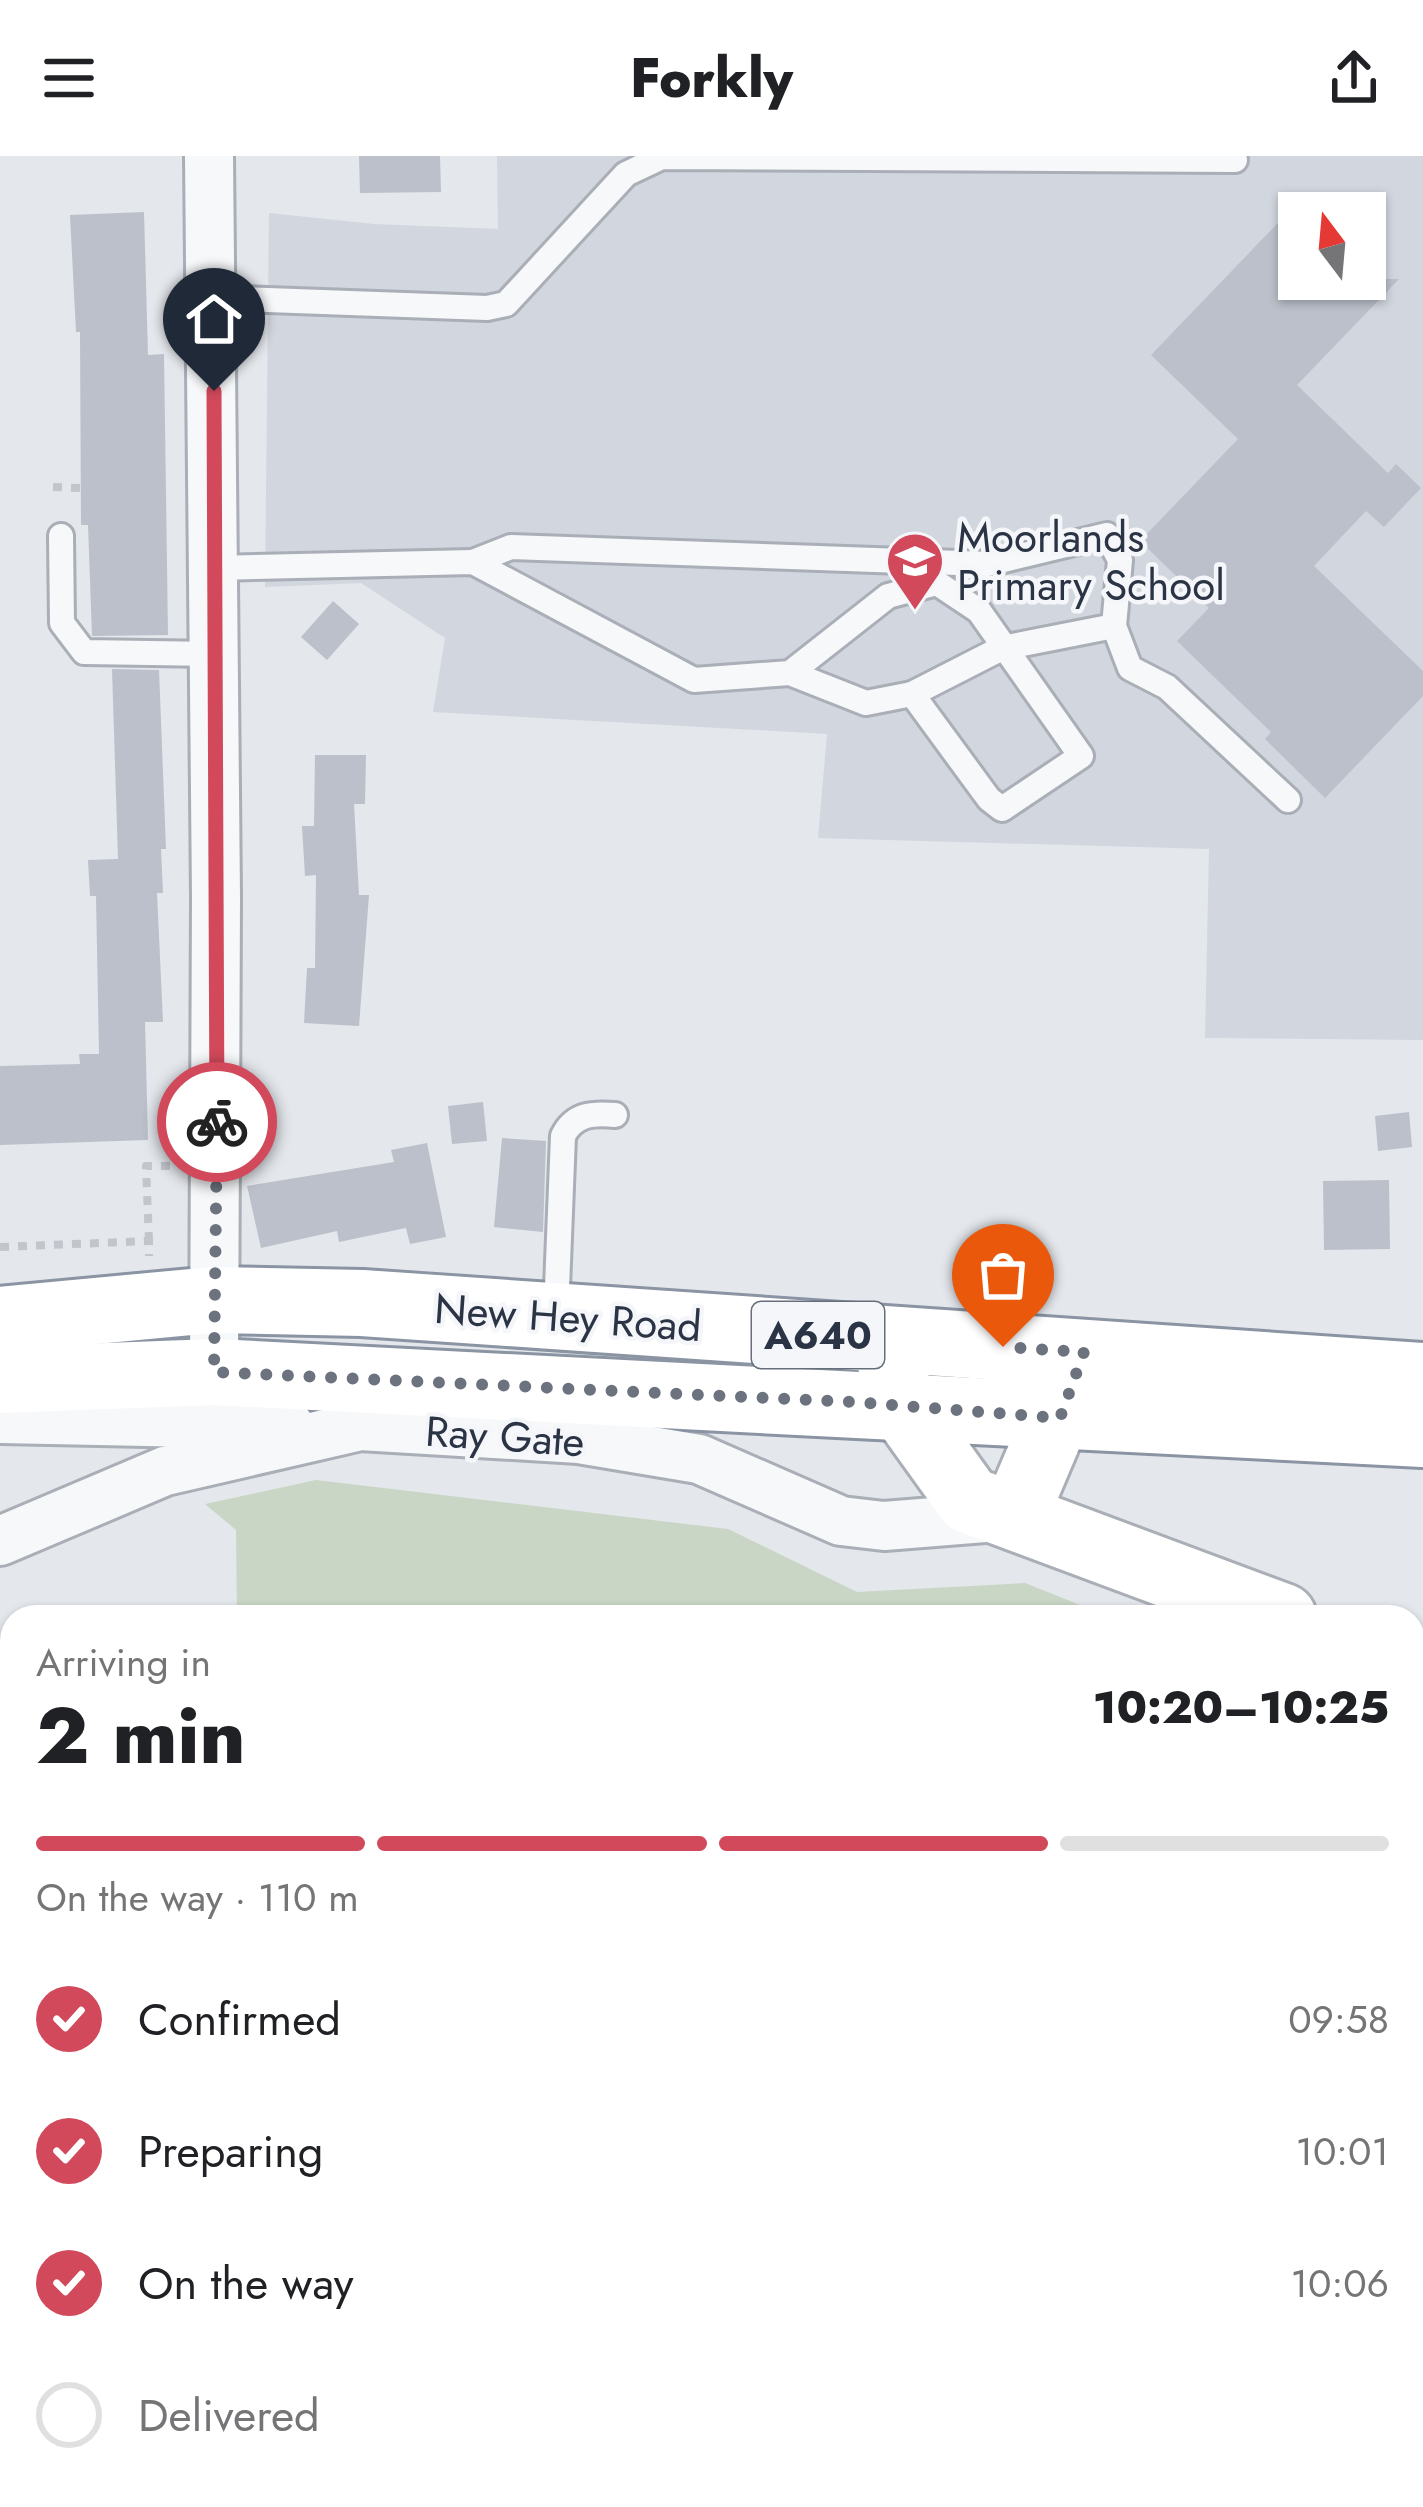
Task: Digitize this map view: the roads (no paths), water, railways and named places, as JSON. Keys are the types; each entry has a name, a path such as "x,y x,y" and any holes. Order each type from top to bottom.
{"main road":[{"name":"New Hey Road","path":"0,1320 213,1300 362,1303 1423,1376"},
{"path":"885,1340 903,1408 969,1500 1251,1605"},
{"path":"1015,1515 1060,1418 1084,1352"},
{"name":"New Hey Road","path":"0,1380 214,1372 1423,1434"}],"street":[{"path":"209,156 214,298 214,1372"},
{"path":"0,1419 360,1426"},
{"name":"Ray Gate","path":"0,1541 165,1471 360,1426 578,1438 699,1459 841,1521 884,1526 1015,1515"}],"lane":[{"path":"214,298 487,308 506,304 626,174 662,157 1235,160"},
{"path":"215,568 473,562 511,547 987,564 1107,535 1120,560 1114,626 1130,668 1167,687 1288,800"},
{"path":"61,536 62,623 84,652 215,654"},
{"path":"473,562 694,680 790,673 866,703 912,694 1002,648 1114,626"},
{"path":"790,673 887,596 937,583 979,611 1082,755 1003,809 988,799 912,694"},
{"path":"556,1316 563,1136 570,1123 592,1113 615,1115"}],"place":[{"name":"Moorlands Primary School","path":"915,612"}]}
